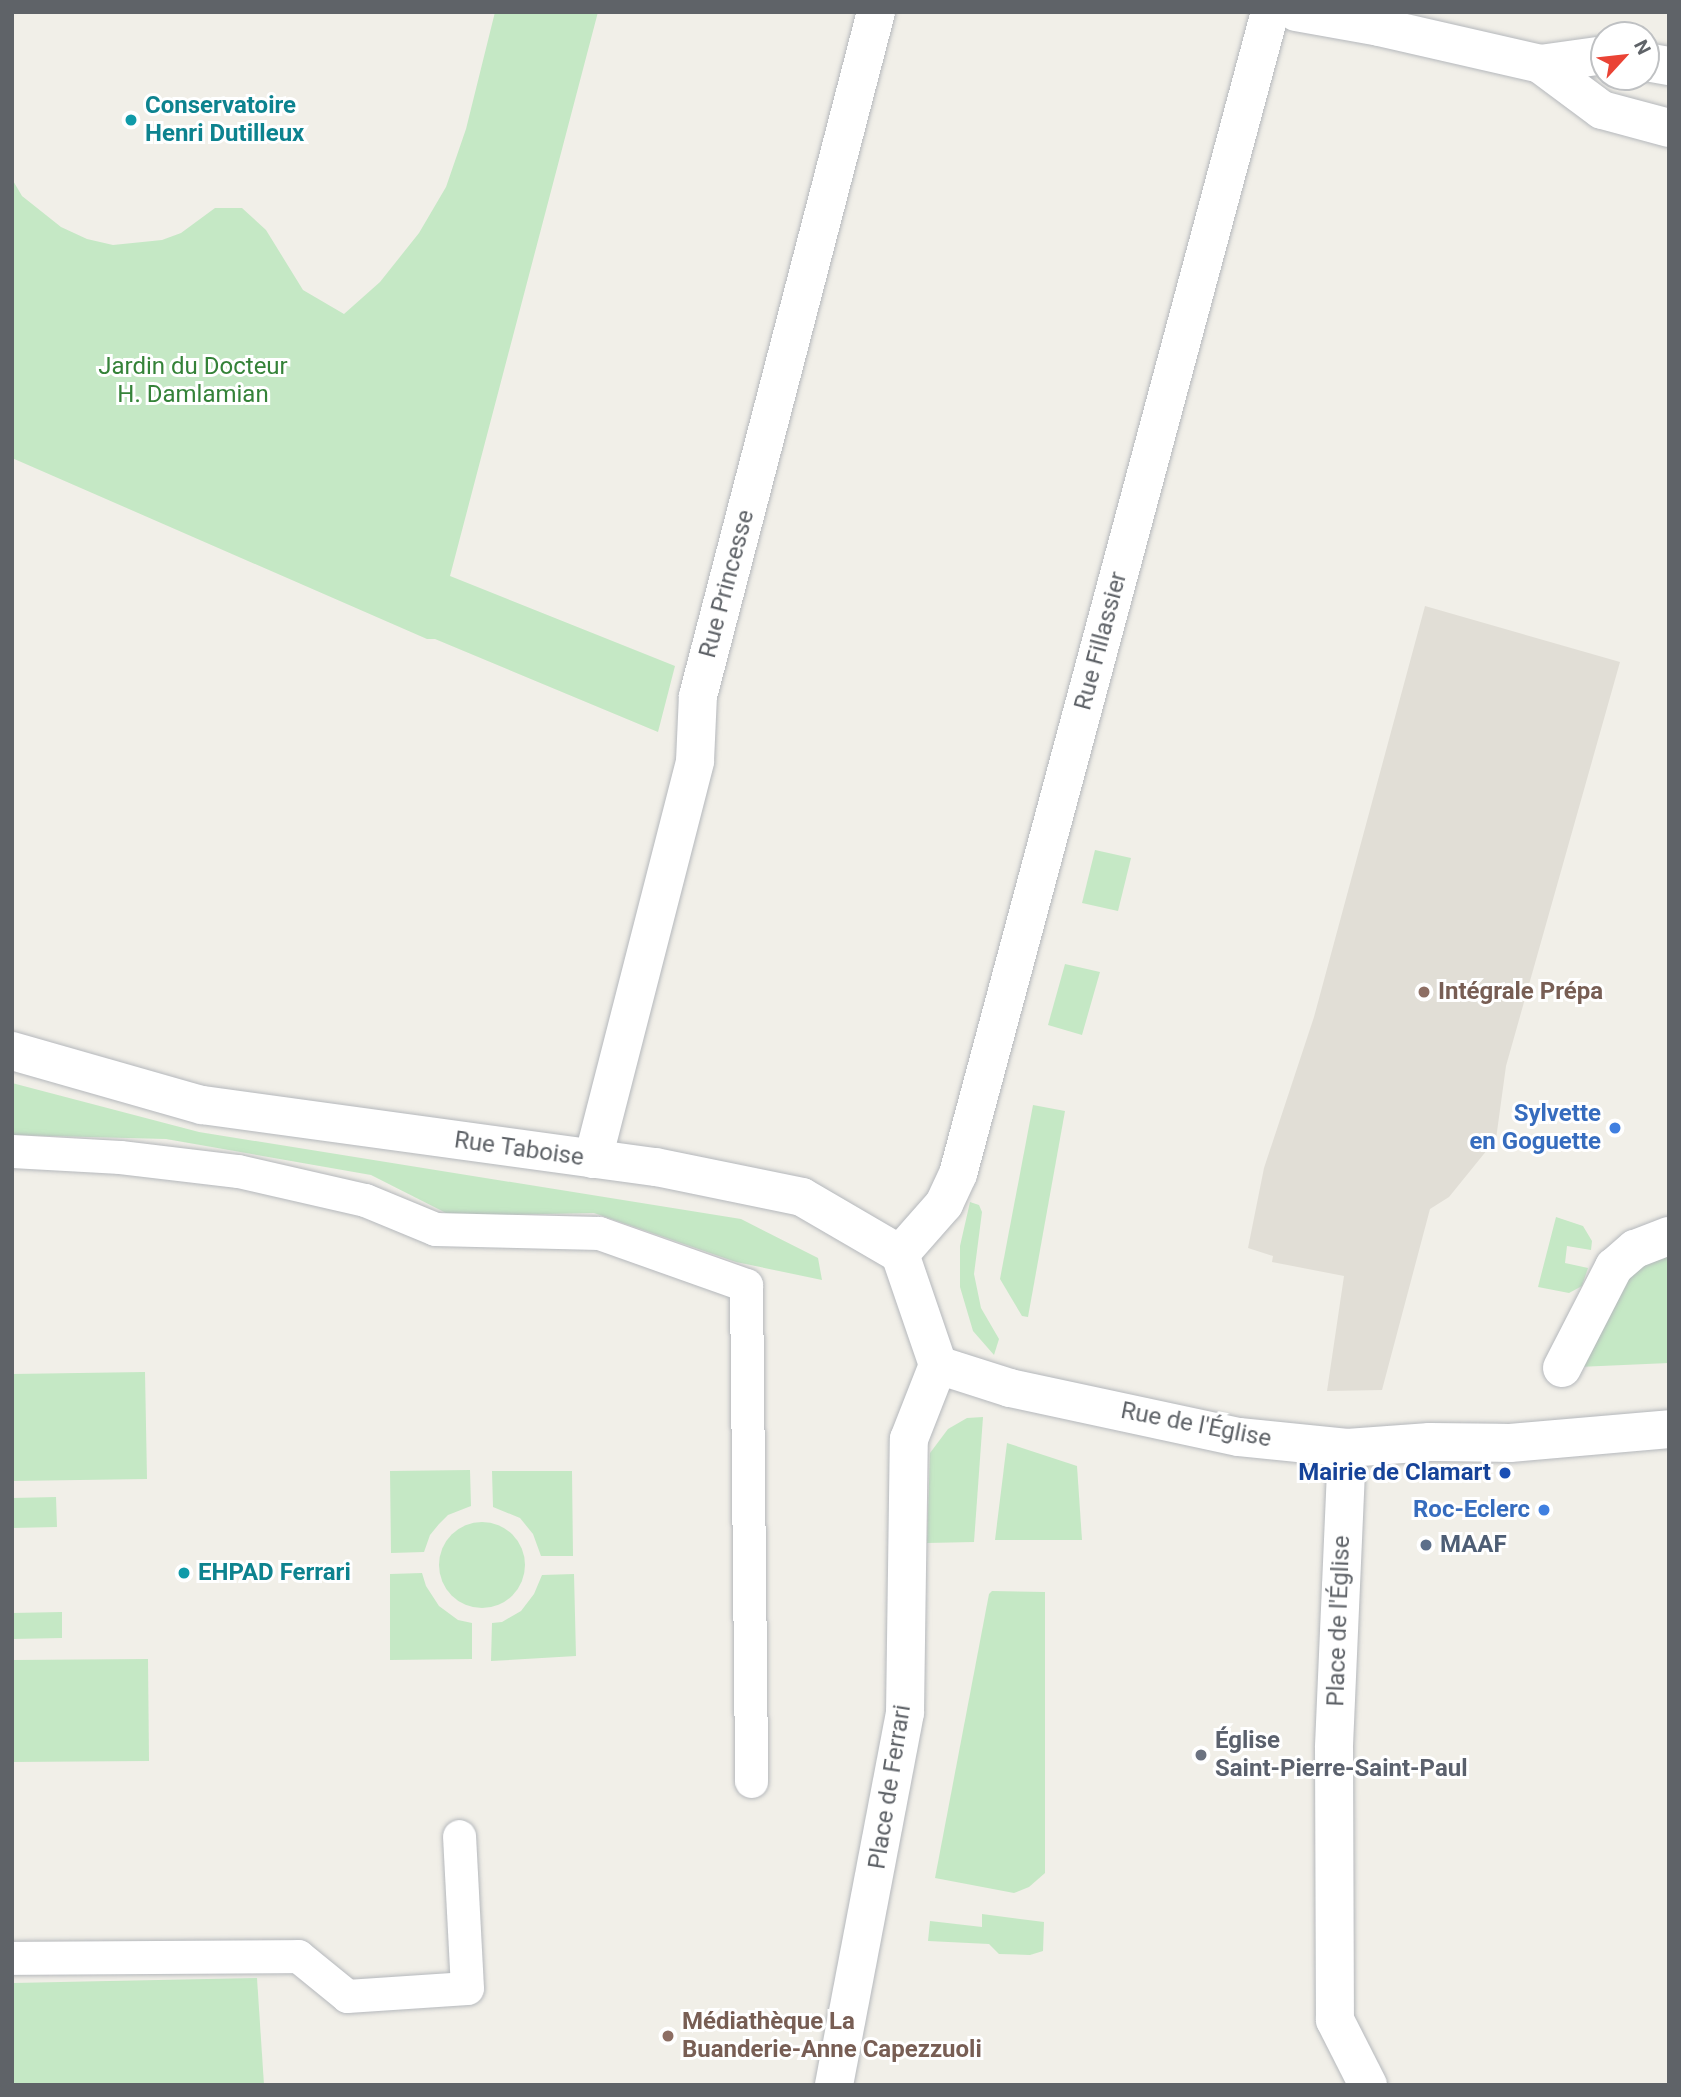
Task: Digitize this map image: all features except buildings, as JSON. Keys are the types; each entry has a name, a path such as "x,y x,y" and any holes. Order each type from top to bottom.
{"street":[{"name":"Rue Princesse","path":"593,1159 695,761 698,696 876,12"},
{"name":"Rue Fillassier","path":"900,1254 944,1204 958,1174 1270,12"},
{"path":"1296,12 1380,27 1540,64 1590,57"},
{"path":"1540,64 1602,110 1669,128"},
{"name":"Rue Taboise","path":"12,1051 202,1105 656,1167 802,1197 900,1254"},
{"path":"1562,1368 1615,1268 1635,1249 1669,1236"},
{"path":"900,1254 938,1365"},
{"name":"Rue de l'Église","path":"938,1365 1010,1388 1239,1437 1347,1448 1430,1442 1510,1443 1669,1429"},
{"name":"Place de Ferrari","path":"834,2085 905,1713 909,1439 938,1365"},
{"name":"Place de l'Église","path":"1347,1448 1333,1836 1335,2020 1368,2085"}],"lane":[{"path":"12,1151 120,1157 238,1171 365,1200 435,1229 599,1233 746,1285 751,1781"},
{"path":"12,1958 298,1956 347,1996 467,1988 459,1836"}],"shaded area":[{"name":"Intégrale Prépa","path":"1425,606 1620,662 1506,1066 1496,1139 1449,1197 1430,1209 1382,1390 1327,1391 1344,1276 1272,1262 1273,1256 1248,1248 1264,1168 1314,1017"}],"green space":[{"name":"Jardin du Docteur H. Damlamian","path":"495,12 598,12 450,576 675,666 658,732 435,639 427,639 12,458 12,179 22,196 61,227 87,239 113,245 162,240 181,233 215,208 242,208 266,230 303,290 344,314 380,282 419,233 446,187 466,129"},
{"path":"1095,850 1131,858 1118,911 1082,903"},
{"path":"1065,964 1100,972 1082,1035 1048,1025"},
{"path":"12,1083 199,1132 741,1219 818,1258 822,1280 736,1262 594,1213 452,1216 371,1175 166,1139 12,1135"},
{"path":"1033,1105 1065,1111 1028,1317 1022,1316 1000,1279"},
{"path":"970,1202 979,1205 982,1212 974,1274 981,1308 999,1339 994,1355 973,1331 960,1287 960,1246"},
{"path":"1556,1217 1583,1226 1592,1241 1591,1250 1567,1246 1565,1263 1588,1268 1582,1286 1569,1293 1538,1287"},
{"path":"1669,1255 1669,1363 1578,1367 1606,1303 1636,1269"},
{"path":"145,1372 147,1479 12,1481 12,1374"},
{"path":"983,1417 974,1542 927,1543 930,1453 948,1429 967,1418"},
{"path":"1007,1443 1077,1466 1082,1540 995,1540"},
{"path":"470,1470 471,1506 448,1515 430,1535 424,1552 391,1553 390,1471"},
{"path":"492,1471 572,1471 573,1556 541,1556 533,1534 520,1518 493,1507"},
{"path":"56,1497 57,1527 12,1528 12,1498"},
{"path":"482,1522 506,1529 518,1541 525,1565 518,1589 506,1601 482,1608 458,1601 446,1589 439,1565 446,1541 458,1529"},
{"path":"422,1573 426,1586 439,1606 458,1620 472,1623 472,1659 390,1660 390,1574"},
{"path":"574,1574 576,1656 491,1661 492,1623 502,1622 521,1611 534,1594 542,1575"},
{"path":"992,1591 1045,1592 1045,1873 1029,1887 1014,1893 935,1878 989,1594"},
{"path":"62,1612 62,1638 12,1639 12,1613"},
{"path":"148,1659 149,1761 12,1762 12,1660"},
{"path":"982,1914 1044,1922 1043,1951 1030,1955 999,1954 989,1944 928,1941 930,1921 982,1927"},
{"path":"257,1978 264,2085 12,2085 12,1983"}],"place":[{"name":"Conservatoire Henri Dutilleux","path":"131,120"},
{"name":"Intégrale Prépa","path":"1424,992"},
{"name":"Sylvette en Goguette","path":"1615,1128"},
{"name":"Mairie de Clamart","path":"1505,1473"},
{"name":"Roc-Eclerc","path":"1544,1510"},
{"name":"MAAF","path":"1426,1545"},
{"name":"EHPAD Ferrari","path":"184,1573"},
{"name":"Église Saint-Pierre-Saint-Paul","path":"1201,1755"},
{"name":"Médiathèque La Buanderie-Anne Capezzuoli","path":"668,2036"}]}
